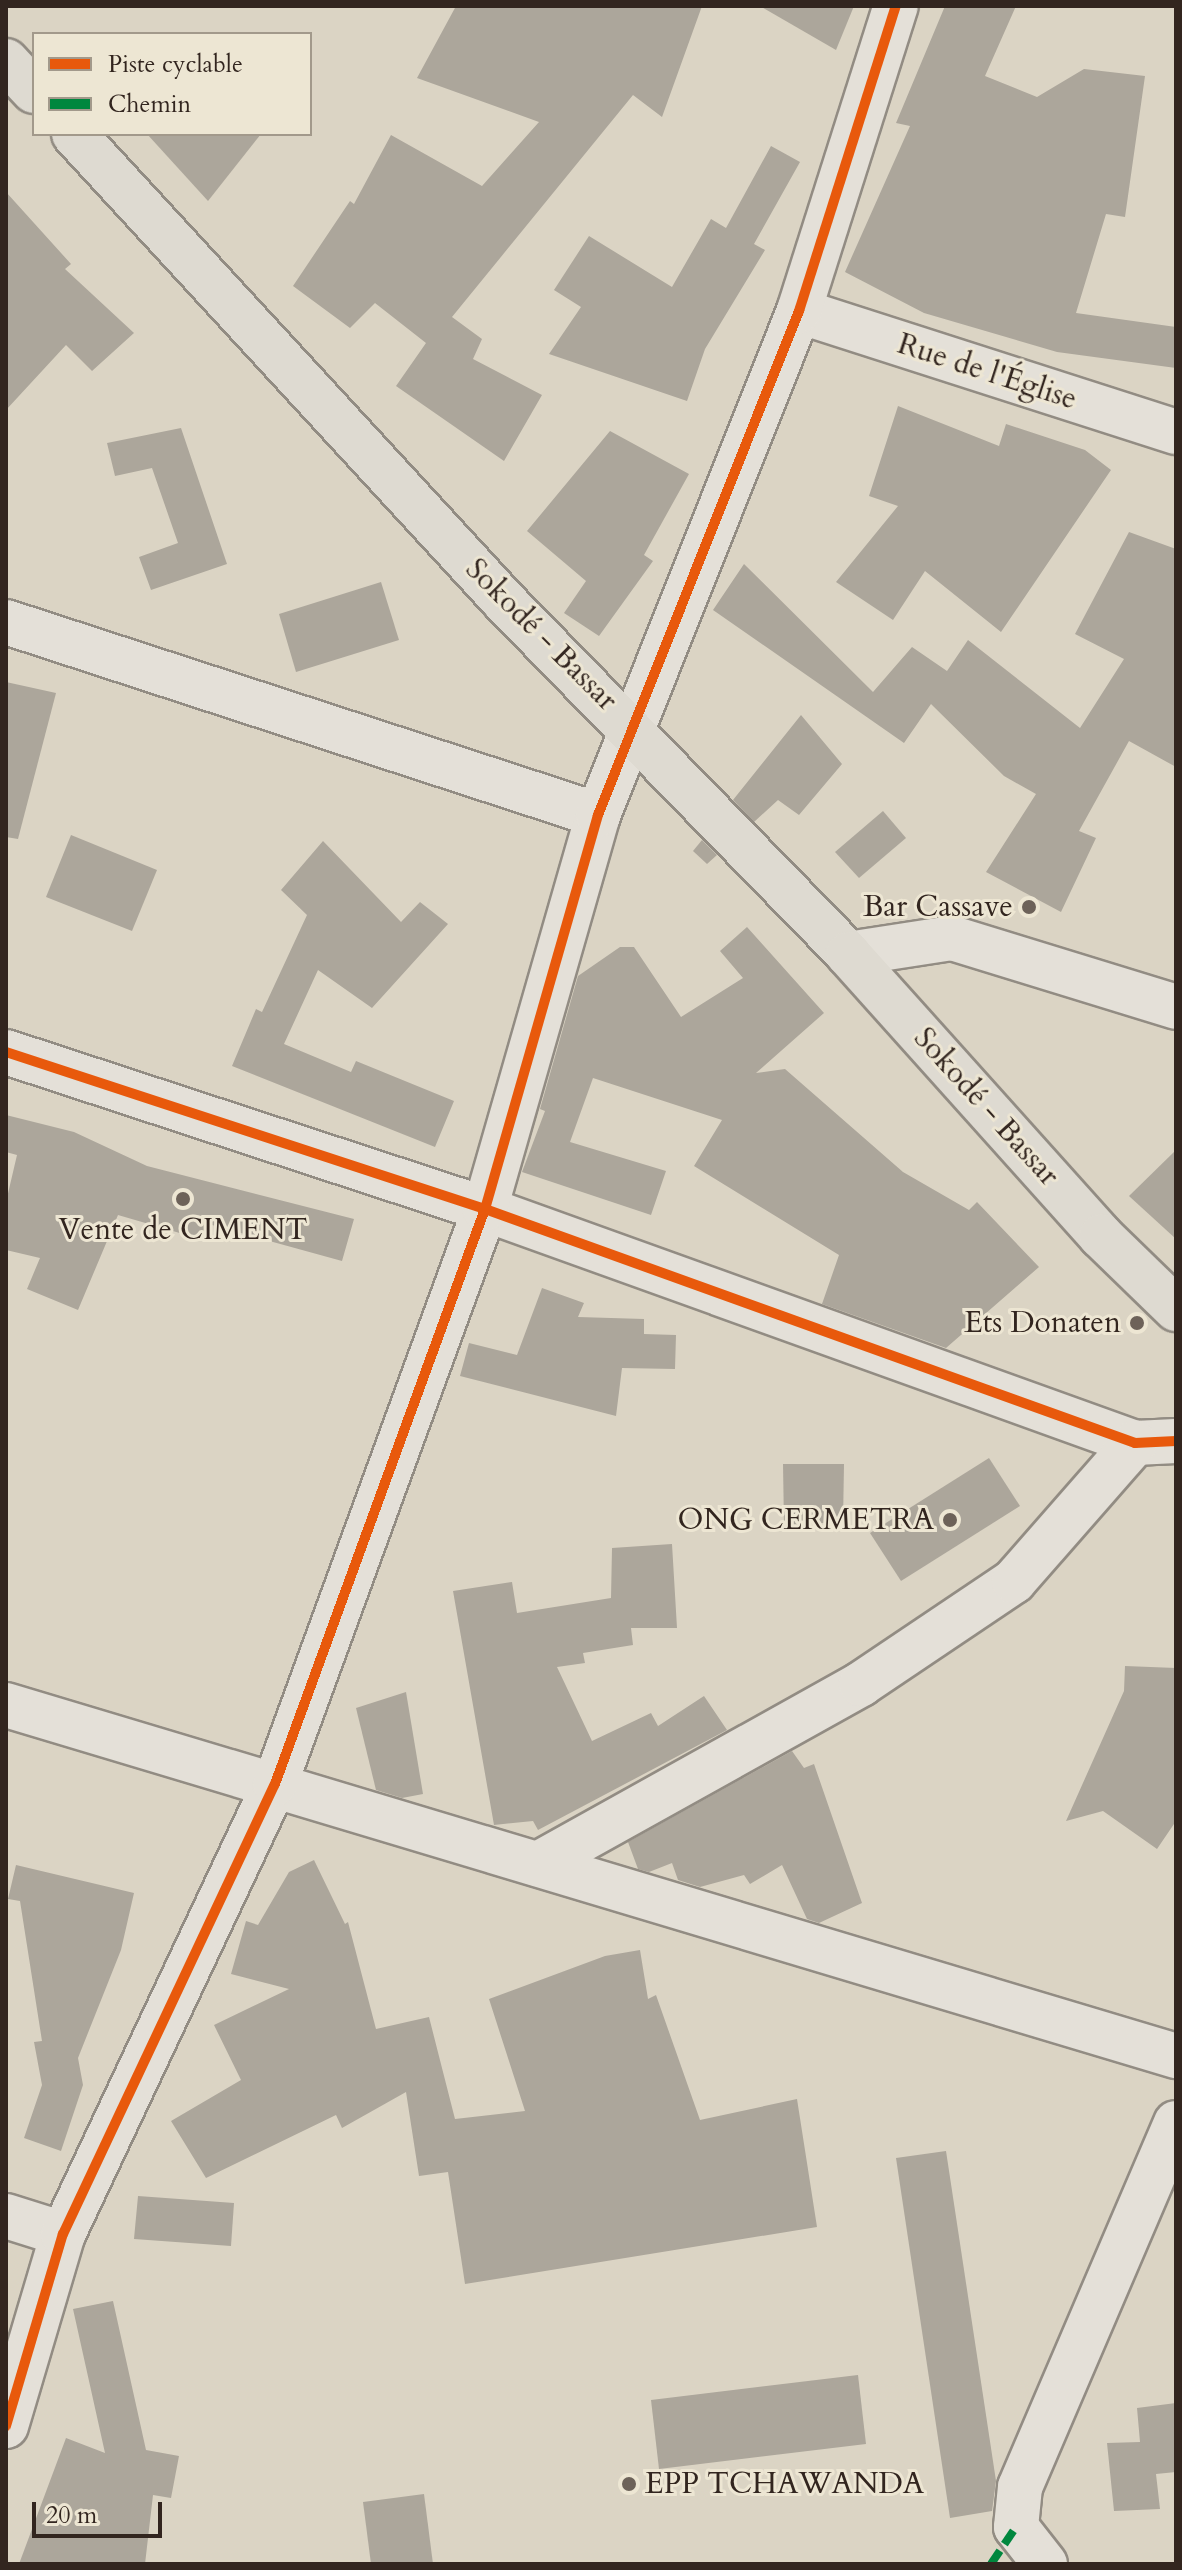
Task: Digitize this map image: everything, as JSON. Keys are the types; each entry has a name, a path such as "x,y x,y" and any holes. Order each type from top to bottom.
{"main road":[{"path":"6,61 32,89"},
{"name":"Sokodé - Bassar","path":"76,136 505,602 631,725 848,954 1101,1236 1176,1309"}],"street":[{"path":"6,2426 63,2234 275,1784 485,1209 598,815 631,725 799,311 896,6"},
{"name":"Rue de l'Église","path":"799,311 1176,432"},
{"path":"6,622 598,815"},
{"path":"848,954 952,938 1176,1007"},
{"path":"6,1052 485,1209 1156,1442 1014,1581 861,1684 538,1864"},
{"path":"6,1705 1176,2056"},
{"path":"1045,2564 1016,2527 1020,2487 1176,2123"},
{"path":"6,2216 63,2234"}],"building":[{"path":"456,6 702,6 662,117 633,95 452,317 482,339 473,359 542,395 504,461 396,386 426,343 375,303 350,328 293,286 350,201 354,204 391,135 482,186 539,122 417,78"},
{"path":"760,6 854,6 836,50"},
{"path":"945,6 1016,6 985,76 1037,97 1084,69 1145,76 1125,217 1106,214 1076,313 1176,327 1176,368 1057,352 924,313 845,272 910,126 896,123"},
{"path":"149,136 259,136 208,201"},
{"path":"771,146 800,162 754,244 765,250 705,349 687,401 549,354 581,307 554,290 589,236 672,287 711,219 726,228"},
{"path":"6,192 71,264 65,269 134,333 92,371 66,345 6,410"},
{"path":"898,406 999,446 1006,424 1085,450 1111,470 1001,632 925,571 893,620 836,582 898,506 869,496"},
{"path":"181,428 227,564 151,590 139,557 178,543 152,468 115,476 107,443"},
{"path":"610,431 689,474 644,555 653,561 599,636 564,613 586,581 527,531"},
{"path":"1129,532 1176,549 1176,767 1129,741 1079,831 1096,838 1061,912 986,872 1036,794 1004,776 931,704 904,743 713,610 744,564 873,692 912,647 947,671 968,640 1080,728 1124,659 1075,634"},
{"path":"381,582 399,640 296,672 279,614"},
{"path":"6,682 56,693 18,839 6,837"},
{"path":"801,715 842,764 799,815 778,800 754,822 733,800"},
{"path":"883,811 906,838 859,878 835,852"},
{"path":"71,835 157,870 132,931 46,897"},
{"path":"702,840 717,855 707,864 693,851"},
{"path":"323,841 401,922 420,902 448,924 372,1008 318,970 284,1044 351,1072 356,1061 454,1101 435,1147 232,1066 256,1009 262,1012 307,915 281,890"},
{"path":"747,927 824,1013 756,1073 785,1069 903,1172 969,1210 977,1202 1039,1267 946,1348 822,1304 839,1255 694,1166 722,1120 593,1078 570,1142 666,1171 651,1215 522,1172 545,1111 540,1109 578,976 620,947 634,947 681,1017 743,978 720,951"},
{"path":"6,1115 74,1132 147,1166 354,1219 342,1261 212,1225 207,1241 118,1215 78,1310 27,1289 40,1258 6,1250 6,1202 17,1155 6,1152"},
{"path":"1176,1150 1176,1239 1129,1196"},
{"path":"542,1288 584,1303 578,1317 644,1319 644,1334 676,1335 675,1369 622,1368 616,1416 460,1376 469,1343 517,1355"},
{"path":"989,1458 1020,1506 901,1581 870,1533"},
{"path":"783,1464 844,1464 843,1522 784,1525"},
{"path":"672,1544 677,1628 631,1628 633,1645 583,1653 585,1663 557,1667 592,1741 651,1713 658,1726 704,1696 727,1730 538,1830 533,1821 494,1825 453,1591 512,1582 517,1613 611,1598 612,1548"},
{"path":"1125,1666 1176,1668 1176,1821 1157,1849 1103,1811 1066,1821 1124,1691"},
{"path":"406,1692 423,1794 402,1798 376,1790 356,1708"},
{"path":"792,1751 804,1768 814,1764 862,1903 819,1923 807,1919 782,1865 750,1884 744,1875 700,1887 678,1880 672,1863 649,1872 638,1869 628,1842"},
{"path":"314,1860 345,1924 348,1922 376,2029 429,2017 455,2119 525,2111 489,1999 605,1956 640,1950 648,1999 656,1995 700,2120 797,2099 817,2227 465,2284 448,2172 419,2176 406,2092 342,2128 336,2115 206,2178 171,2121 241,2080 214,2025 289,1989 231,1974 246,1921 258,1925 289,1872"},
{"path":"16,1865 134,1893 121,1950 78,2058 83,2085 61,2151 24,2138 42,2085 34,2042 42,2041 20,1901 8,1899"},
{"path":"946,2151 996,2481 992,2511 950,2518 896,2158"},
{"path":"138,2196 234,2203 231,2246 134,2239"},
{"path":"113,2301 146,2450 179,2456 171,2498 153,2495 145,2564 19,2564 66,2438 105,2453 73,2309"},
{"path":"858,2375 866,2444 659,2469 651,2400"},
{"path":"1176,2403 1176,2472 1156,2474 1160,2509 1114,2511 1107,2443 1140,2442 1137,2408"},
{"path":"424,2494 433,2564 371,2564 363,2502"}],"marked path":[{"path":"991,2564 1016,2527"}],"cycle path":[{"path":"6,2426 63,2234 275,1784 485,1209 598,815 799,311 896,6"},
{"path":"6,1052 485,1209 1135,1443 1176,1441"}],"place":[{"name":"Bar Cassave","path":"1029,907"},
{"name":"Vente de CIMENT","path":"183,1199"},
{"name":"Ets Donaten","path":"1137,1323"},
{"name":"ONG CERMETRA","path":"950,1520"},
{"name":"EPP TCHAWANDA","path":"629,2484"}]}
